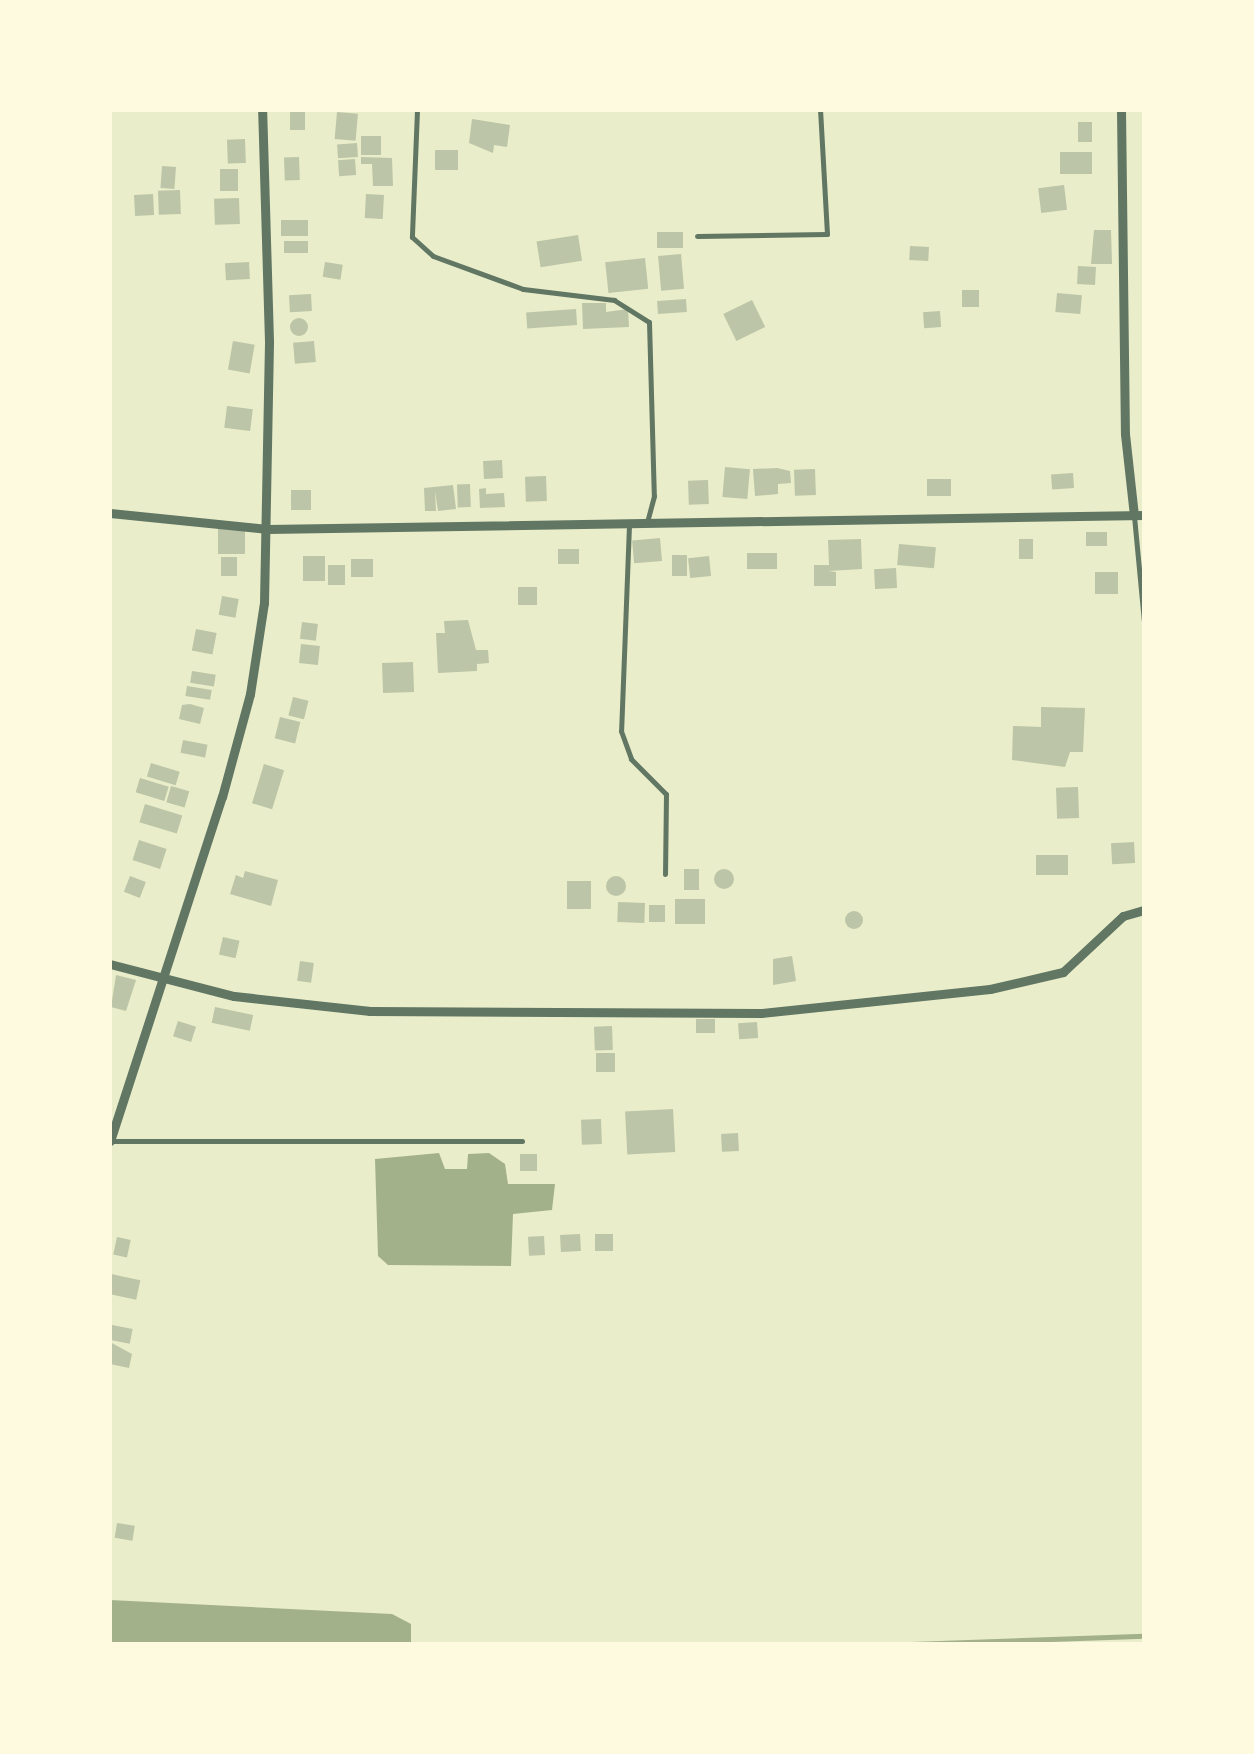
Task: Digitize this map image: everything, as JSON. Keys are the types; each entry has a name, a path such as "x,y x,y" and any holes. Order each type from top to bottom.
{"street":[{"path":"110,1141 250,694 267,530 262,110"},
{"path":"110,513 267,530 1139,515 1125,434 1121,110"},
{"path":"110,964 234,996 370,1011 762,1012 990,989 1062,972 1124,916 1144,910"}],"lane":[{"path":"418,110 412,237 433,256 523,289 614,300 649,322 654,496 647,522"},
{"path":"697,236 826,234 820,110"},
{"path":"1139,515 1144,622"},
{"path":"629,522 621,731 631,760 666,794 665,874"},
{"path":"110,1141 522,1142"}],"shaded area":[{"path":"439,1153 445,1169 467,1169 468,1154 489,1153 505,1164 508,1184 555,1184 552,1210 513,1214 511,1266 388,1265 378,1256 375,1159"},
{"path":"110,1600 392,1614 411,1624 411,1644 110,1644"}],"building":[{"path":"290,110 305,110 305,130 290,130"},
{"path":"337,112 358,114 356,141 335,139"},
{"path":"472,119 510,125 507,147 494,145 493,153 469,143"},
{"path":"1078,122 1092,122 1092,142 1078,142"},
{"path":"361,136 381,136 381,155 361,155"},
{"path":"245,139 246,163 228,164 227,140"},
{"path":"357,143 358,157 338,158 337,144"},
{"path":"435,150 458,150 458,170 435,170"},
{"path":"1060,152 1092,152 1092,174 1060,174"},
{"path":"299,157 300,180 285,181 284,158"},
{"path":"361,157 392,158 393,186 373,186 372,164 361,164"},
{"path":"355,159 356,175 339,176 338,160"},
{"path":"162,166 176,167 174,189 160,188"},
{"path":"220,169 238,169 238,191 220,191"},
{"path":"1064,185 1067,210 1041,213 1038,188"},
{"path":"180,190 181,214 159,215 158,191"},
{"path":"153,194 154,215 135,216 134,195"},
{"path":"366,194 384,195 383,219 365,218"},
{"path":"239,198 240,224 215,225 214,199"},
{"path":"281,220 308,220 308,236 281,236"},
{"path":"1094,230 1111,230 1112,264 1091,264"},
{"path":"657,232 683,232 683,248 657,248"},
{"path":"578,235 582,261 541,267 537,242"},
{"path":"284,241 308,241 308,253 284,253"},
{"path":"910,246 929,247 928,261 909,260"},
{"path":"681,254 684,289 661,291 658,256"},
{"path":"645,258 648,289 608,293 605,262"},
{"path":"249,262 250,279 226,280 225,263"},
{"path":"325,262 343,265 340,280 323,277"},
{"path":"1078,266 1096,267 1095,285 1077,284"},
{"path":"962,290 979,290 979,307 962,307"},
{"path":"1057,293 1082,295 1080,314 1055,312"},
{"path":"311,294 312,311 290,312 289,295"},
{"path":"686,299 687,312 658,314 657,301"},
{"path":"752,300 765,327 736,341 723,314"},
{"path":"582,303 606,303 606,312 628,309 629,327 583,329"},
{"path":"576,309 577,325 527,328 526,312"},
{"path":"940,311 941,327 924,328 923,312"},
{"path":"299,318 306,320 306,334 299,336 292,334 290,327 292,320"},
{"path":"233,341 255,345 250,373 228,370"},
{"path":"314,341 316,362 295,364 293,343"},
{"path":"227,406 253,409 250,431 224,428"},
{"path":"502,460 503,478 484,479 483,461"},
{"path":"725,467 750,469 747,499 722,497"},
{"path":"753,469 790,471 791,483 778,484 778,494 755,496"},
{"path":"815,469 816,495 795,496 794,470"},
{"path":"1073,473 1074,488 1052,489 1051,475"},
{"path":"546,476 547,501 526,502 525,477"},
{"path":"927,479 951,479 951,496 927,496"},
{"path":"708,480 709,504 689,505 688,481"},
{"path":"457,484 470,484 471,507 458,507"},
{"path":"453,485 456,509 438,511 435,491 436,511 425,511 424,488"},
{"path":"486,488 486,494 504,493 505,507 480,508 479,489"},
{"path":"291,490 311,490 311,510 291,510"},
{"path":"218,529 245,529 245,554 218,554"},
{"path":"1086,532 1107,532 1107,546 1086,546"},
{"path":"660,538 662,561 634,563 632,540"},
{"path":"861,539 862,569 828,571 836,572 836,586 814,586 814,565 829,565 828,540"},
{"path":"1019,539 1033,539 1033,559 1019,559"},
{"path":"899,544 936,547 934,568 897,565"},
{"path":"558,549 579,549 579,564 558,564"},
{"path":"747,553 777,553 777,569 747,569"},
{"path":"672,555 687,555 687,576 672,576"},
{"path":"303,556 325,556 325,581 303,581"},
{"path":"709,556 711,576 690,578 688,558"},
{"path":"221,557 237,557 237,576 221,576"},
{"path":"351,559 373,559 373,577 351,577"},
{"path":"328,565 345,565 345,585 328,585"},
{"path":"896,568 897,588 875,589 874,569"},
{"path":"1095,572 1118,572 1118,594 1095,594"},
{"path":"518,587 537,587 537,605 518,605"},
{"path":"222,596 239,599 235,618 219,615"},
{"path":"468,620 476,650 488,650 489,663 477,664 477,671 438,673 436,633 445,633 444,621"},
{"path":"302,622 318,624 316,641 300,639"},
{"path":"196,629 217,633 212,655 192,651"},
{"path":"301,644 320,646 318,665 299,663"},
{"path":"413,662 414,692 383,693 382,663"},
{"path":"192,671 216,675 214,687 190,683"},
{"path":"187,686 212,690 210,700 185,696"},
{"path":"293,697 309,701 304,719 288,715"},
{"path":"182,705 204,708 200,724 179,719"},
{"path":"1041,707 1085,708 1083,752 1070,752 1065,767 1012,760 1013,726 1041,727"},
{"path":"280,717 300,722 295,743 275,738"},
{"path":"183,740 208,745 205,758 181,753"},
{"path":"151,763 180,772 176,785 147,776"},
{"path":"264,764 284,770 272,809 252,803"},
{"path":"140,778 169,787 164,801 136,792"},
{"path":"171,786 189,791 185,808 166,802"},
{"path":"1078,787 1079,818 1057,819 1056,788"},
{"path":"145,804 182,815 177,834 139,822"},
{"path":"139,840 167,849 160,869 133,860"},
{"path":"1134,842 1135,863 1112,864 1111,843"},
{"path":"1036,855 1068,855 1068,875 1036,875"},
{"path":"684,869 699,869 699,890 684,890"},
{"path":"724,869 734,879 724,889 714,879"},
{"path":"245,871 278,880 271,906 230,894 236,875 243,878"},
{"path":"130,876 146,882 140,898 124,892"},
{"path":"616,876 626,886 616,896 606,886"},
{"path":"567,881 591,881 591,909 567,909"},
{"path":"675,899 705,899 705,924 675,924"},
{"path":"618,902 645,903 644,923 617,922"},
{"path":"649,905 665,905 665,922 649,922"},
{"path":"854,911 863,920 854,929 845,920"},
{"path":"223,937 240,941 236,958 219,955"},
{"path":"792,956 796,981 773,985 773,959"},
{"path":"300,961 314,963 311,983 297,981"},
{"path":"116,975 136,980 126,1011 111,1007"},
{"path":"215,1007 253,1015 250,1031 212,1023"},
{"path":"696,1019 715,1019 715,1033 696,1033"},
{"path":"178,1021 196,1027 191,1042 173,1036"},
{"path":"757,1022 758,1038 739,1039 738,1023"},
{"path":"612,1026 613,1050 595,1051 594,1027"},
{"path":"596,1053 615,1053 615,1072 596,1072"},
{"path":"673,1109 675,1152 627,1154 625,1112"},
{"path":"601,1119 602,1144 582,1145 581,1120"},
{"path":"738,1133 739,1151 722,1152 721,1134"},
{"path":"520,1154 537,1154 537,1171 520,1171"},
{"path":"580,1234 581,1251 561,1252 560,1235"},
{"path":"595,1234 613,1234 613,1251 595,1251"},
{"path":"544,1236 545,1255 529,1256 528,1237"},
{"path":"117,1237 131,1240 127,1258 113,1255"},
{"path":"111,1274 140,1280 136,1300 110,1294"},
{"path":"112,1325 133,1329 130,1344 110,1340"},
{"path":"110,1342 132,1354 129,1368 110,1364"},
{"path":"117,1523 135,1526 132,1541 115,1538"}],"waterway":[{"path":"911,1644 1144,1636"}]}
